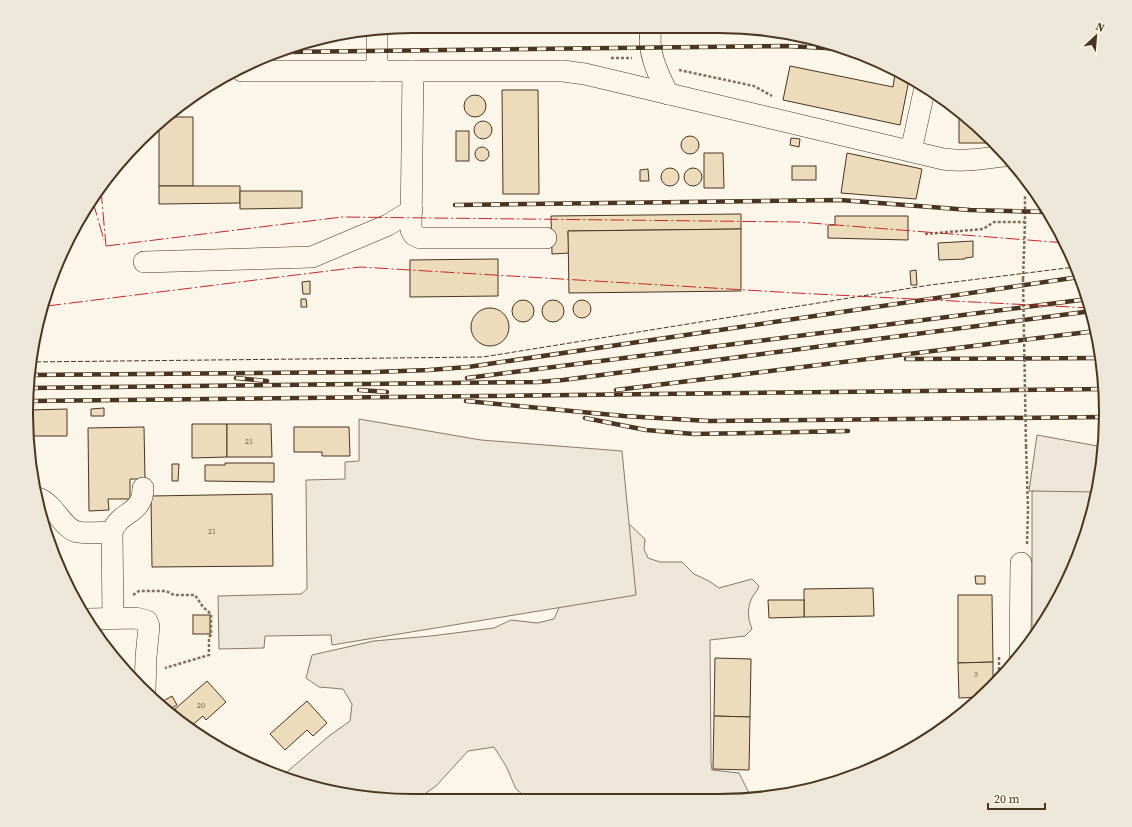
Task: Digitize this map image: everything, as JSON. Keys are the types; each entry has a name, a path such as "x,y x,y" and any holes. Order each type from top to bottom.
{"street":[{"path":"650,33 651,48 658,73 668,94"},
{"path":"377,35 377,71"},
{"path":"247,71 563,71 584,74 943,159 957,161 999,156"},
{"path":"413,71 411,230 414,235 420,238 546,238"},
{"path":"911,151 924,93"},
{"path":"144,262 312,257 388,225 412,210"},
{"path":"113,618 112,532 121,518 138,506 143,496 143,488"},
{"path":"43,502 53,508 66,526 71,530 77,532 112,532"},
{"path":"1020,645 1021,563"},
{"path":"93,619 136,618 147,622 149,626 145,684"}],"path":[{"path":"1026,196 1023,279 1028,508"},
{"path":"925,234 983,229 994,222 1025,222"}],"shaded area":[{"path":"359,419 481,440 622,451 636,595 332,645 331,635 265,636 264,648 219,649 218,596 301,594 307,589 306,480 345,479 345,462 359,461"},
{"path":"1037,435 1097,446 1091,494 1029,491"},
{"path":"1032,491 1091,492 1079,536 1070,559 1060,582 1032,629"},
{"path":"628,523 645,539 644,549 648,558 660,562 682,562 694,574 709,581 719,588 752,579 759,586 749,607 749,618 752,629 745,636 710,640 712,770 739,773 749,793 718,794 522,794 516,789 506,766 494,747 468,751 436,786 425,794 364,791 339,787 287,772 329,736 350,721 352,704 343,689 319,687 306,678 312,655 374,641 494,628 511,620 537,623 554,619 562,601"}],"building":[{"path":"790,66 893,87 895,76 908,84 900,125 783,100"},
{"path":"502,90 538,90 539,194 503,194"},
{"path":"475,95 483,98 486,106 483,114 475,117 467,114 464,106 467,98"},
{"path":"176,117 193,117 193,186 159,186 159,131"},
{"path":"959,119 987,143 959,143"},
{"path":"479,121 487,121 492,126 490,137 487,139 479,139 474,134 474,126"},
{"path":"456,131 469,131 469,161 456,161"},
{"path":"690,136 696,139 699,145 696,151 690,154 684,151 681,145 684,139"},
{"path":"791,138 800,139 799,147 790,145"},
{"path":"479,147 485,147 489,151 489,157 485,161 479,161 475,157 475,151"},
{"path":"704,153 723,153 724,188 704,188"},
{"path":"847,153 922,169 916,199 841,193"},
{"path":"792,166 816,166 816,180 792,180"},
{"path":"670,168 676,171 679,177 676,183 670,186 664,183 661,177 664,171"},
{"path":"693,168 699,171 702,177 699,183 693,186 687,183 684,177 687,171"},
{"path":"648,169 649,181 640,181 640,170"},
{"path":"159,186 240,186 240,203 159,204"},
{"path":"240,191 302,191 302,208 240,209"},
{"path":"741,214 741,229 568,231 569,253 552,254 551,216"},
{"path":"835,216 908,216 908,240 828,238 828,225 835,225"},
{"path":"741,229 741,291 569,293 568,231"},
{"path":"973,241 973,257 965,259 939,260 938,243"},
{"path":"498,259 498,296 410,297 410,260"},
{"path":"916,270 917,285 911,285 910,271"},
{"path":"310,281 310,294 303,294 302,282"},
{"path":"301,299 306,299 307,307 301,307"},
{"path":"523,300 531,303 534,311 531,319 523,322 515,319 512,311 515,303"},
{"path":"553,300 561,303 564,311 561,319 553,322 545,319 542,311 545,303"},
{"path":"578,300 586,300 591,305 589,316 586,318 578,318 573,313 573,305"},
{"path":"486,308 494,308 504,313 508,320 508,334 504,341 494,346 486,346 476,341 474,338 471,331 471,323 476,313 479,311"},
{"path":"104,408 104,416 91,416 91,409"},
{"path":"67,409 67,436 34,436 33,410"},
{"path":"192,424 227,424 227,457 192,458"},
{"path":"227,424 271,424 272,457 227,457"},
{"path":"144,427 145,479 130,479 130,499 108,499 109,510 89,511 88,428"},
{"path":"294,427 349,427 350,456 322,456 322,452 294,452"},
{"path":"225,463 274,463 274,482 205,481 205,465 225,465"},
{"path":"172,464 179,464 178,481 172,481"},
{"path":"272,494 273,566 152,567 151,496"},
{"path":"975,576 985,576 985,584 976,584"},
{"path":"873,588 874,616 804,617 804,589"},
{"path":"958,595 992,595 993,662 958,663"},
{"path":"768,600 804,600 804,617 769,618"},
{"path":"193,615 210,615 210,634 193,634"},
{"path":"715,658 751,659 750,717 714,716"},
{"path":"993,662 993,677 972,697 959,698 958,663"},
{"path":"207,681 226,702 206,720 203,716 194,724 175,709"},
{"path":"172,696 177,705 173,708 164,701"},
{"path":"307,701 327,723 313,736 307,730 285,750 270,734"},
{"path":"714,716 750,717 749,770 713,769"}],"railway":[{"path":"295,52 786,46 823,48"},
{"path":"455,205 840,200 970,210 1041,212"},
{"path":"35,375 374,372 468,367 1074,278"},
{"path":"467,378 1082,300"},
{"path":"34,388 538,382 1085,312"},
{"path":"616,390 1090,332"},
{"path":"906,359 1095,358"},
{"path":"236,378 267,381"},
{"path":"34,401 1098,389"},
{"path":"359,390 387,392"},
{"path":"466,401 624,416 709,421 1099,417"},
{"path":"585,418 646,430 694,434 848,431"}],"fence":[{"path":"36,362 483,357 930,285 1070,268"}],"power":[{"path":"102,196 106,246"},
{"path":"94,206 104,240"},
{"path":"106,246 342,217 798,222 1059,242"},
{"path":"49,306 360,267 796,293 1084,308"}]}
